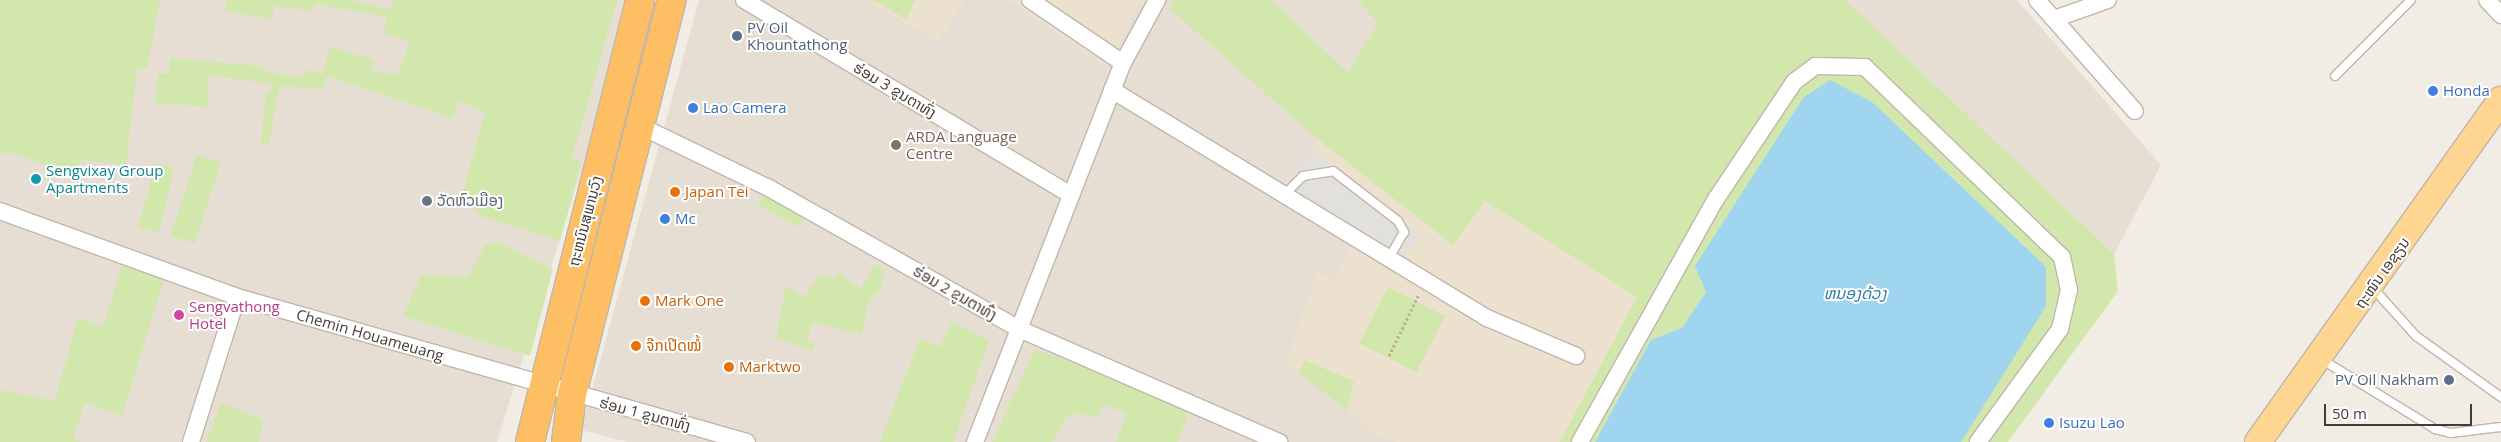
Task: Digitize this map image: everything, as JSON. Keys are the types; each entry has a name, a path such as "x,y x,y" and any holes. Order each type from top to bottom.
{"highway":[{"name":"ຖະຫນົນສຸພານຸວົງ","path":"530,442 542,384 640,0"},
{"name":"ຖະຫນົນສຸພານຸວົງ","path":"566,442 571,401 672,0"}],"main road":[{"name":"ຖະໜົນ ເອຊຽນ","path":"2258,442 2372,287 2499,107"}],"street":[{"name":"ຮ່ອມ 3 ຂູນຕາທົ່ງ","path":"744,0 1071,195"},
{"path":"1030,0 1123,63"},
{"path":"975,442 1017,328 1123,63 1157,0"},
{"path":"2037,0 2135,112"},
{"path":"2054,19 2108,0"},
{"path":"2488,0 2501,15"},
{"path":"1580,442 1716,199 1794,82 1815,66 1865,67 2062,257 2068,290 2060,329 1978,442"},
{"path":"1112,90 1487,318 1576,356"},
{"name":"ຮ່ອມ 2 ຂູນຕາທົ່ງ","path":"640,126 768,186 1017,328 1279,442"},
{"name":"Chemin Houameuang","path":"0,211 238,296 542,384 571,401"},
{"path":"190,442 238,296"},
{"name":"ຮ່ອມ 1 ຂູນຕາທົ່ງ","path":"571,401 747,442"}],"lane":[{"path":"2335,76 2411,0"},
{"path":"1284,195 1304,176 1332,171 1398,221 1404,232 1389,258"},
{"path":"2372,287 2416,336 2501,397"},
{"path":"2319,359 2435,429 2451,432 2501,427"}],"path":[{"path":"1389,356 1427,281"}],"shaded area":[{"path":"0,0 634,0 497,442 0,442"},
{"path":"699,0 2017,0 2161,165 2114,254 1887,44 1571,442 627,442 581,430"},
{"path":"867,0 965,0 938,42"},
{"path":"1008,0 1141,0 1108,68"},
{"path":"1319,140 1453,245 1485,201 1637,297 1560,442 1396,442 1380,436 1286,361 1317,273 1333,282 1352,244 1274,200"},
{"path":"1310,150 1422,234 1390,270 1274,200"}],"green space":[{"path":"0,0 160,0 147,68 137,68 126,165 81,160 76,175 11,153 0,154"},
{"path":"227,0 350,0 391,10 393,0 617,0 572,158 581,162 560,241 480,216 463,192 485,113 460,101 452,118 327,76 322,89 279,86 269,144 261,144 266,91 271,92 271,84 208,75 209,107 155,103 158,74 169,74 171,58 263,66 263,72 303,77 304,70 323,73 329,50 334,48 373,59 371,71 398,74 410,42 384,33 387,17 315,4 314,11 274,6 272,19 225,11"},
{"path":"872,0 916,0 906,19"},
{"path":"1173,0 1272,0 1348,73 1378,23 1357,0 1845,0 2114,254 2118,291 2008,442 1560,442 1637,297 1485,201 1453,245 1319,140 1169,8"},
{"path":"197,155 221,163 195,244 171,236"},
{"path":"156,164 170,165 173,173 159,232 138,228"},
{"path":"764,196 805,216 798,227 757,204"},
{"path":"499,242 553,269 530,356 403,316 421,275 468,277 485,245"},
{"path":"875,264 884,270 881,288 867,305 862,335 812,322 807,341 814,343 813,351 776,338 786,286 804,297 820,274 833,280 839,272 860,289"},
{"path":"122,266 164,279 122,416 85,403 73,439 82,442 0,442 0,390 55,401 78,317 103,327"},
{"path":"1388,287 1445,316 1416,372 1359,343"},
{"path":"952,322 989,341 953,442 880,442 920,338 939,347"},
{"path":"1035,349 1191,409 1177,442 1116,442 1127,414 1103,404 1098,418 1076,413 1065,419 1052,442 992,442"},
{"path":"1304,360 1354,381 1347,410 1299,373"},
{"path":"221,403 264,420 258,442 206,442"}],"water":[{"name":"ຫນອງດ້ວງ","path":"1830,80 1872,102 2046,267 2046,306 1961,442 1595,442 1651,340 1682,328 1706,292 1695,266 1803,98"}],"place":[{"name":"PV Oil Khountathong","path":"737,36"},
{"name":"Honda","path":"2433,91"},
{"name":"Lao Camera","path":"693,108"},
{"name":"ARDA Language Centre","path":"896,145"},
{"name":"Sengvixay Group Apartments","path":"36,179"},
{"name":"Japan Tei","path":"675,192"},
{"name":"ວັດຫົວເມືອງ","path":"427,201"},
{"name":"Mc","path":"665,219"},
{"name":"Mark One","path":"645,301"},
{"name":"Sengvathong Hotel","path":"179,315"},
{"name":"ຈ໊ກເປີດໝ້ໍ","path":"636,346"},
{"name":"Marktwo","path":"729,367"},
{"name":"PV Oil Nakham","path":"2449,380"},
{"name":"Isuzu Lao","path":"2049,423"}]}
